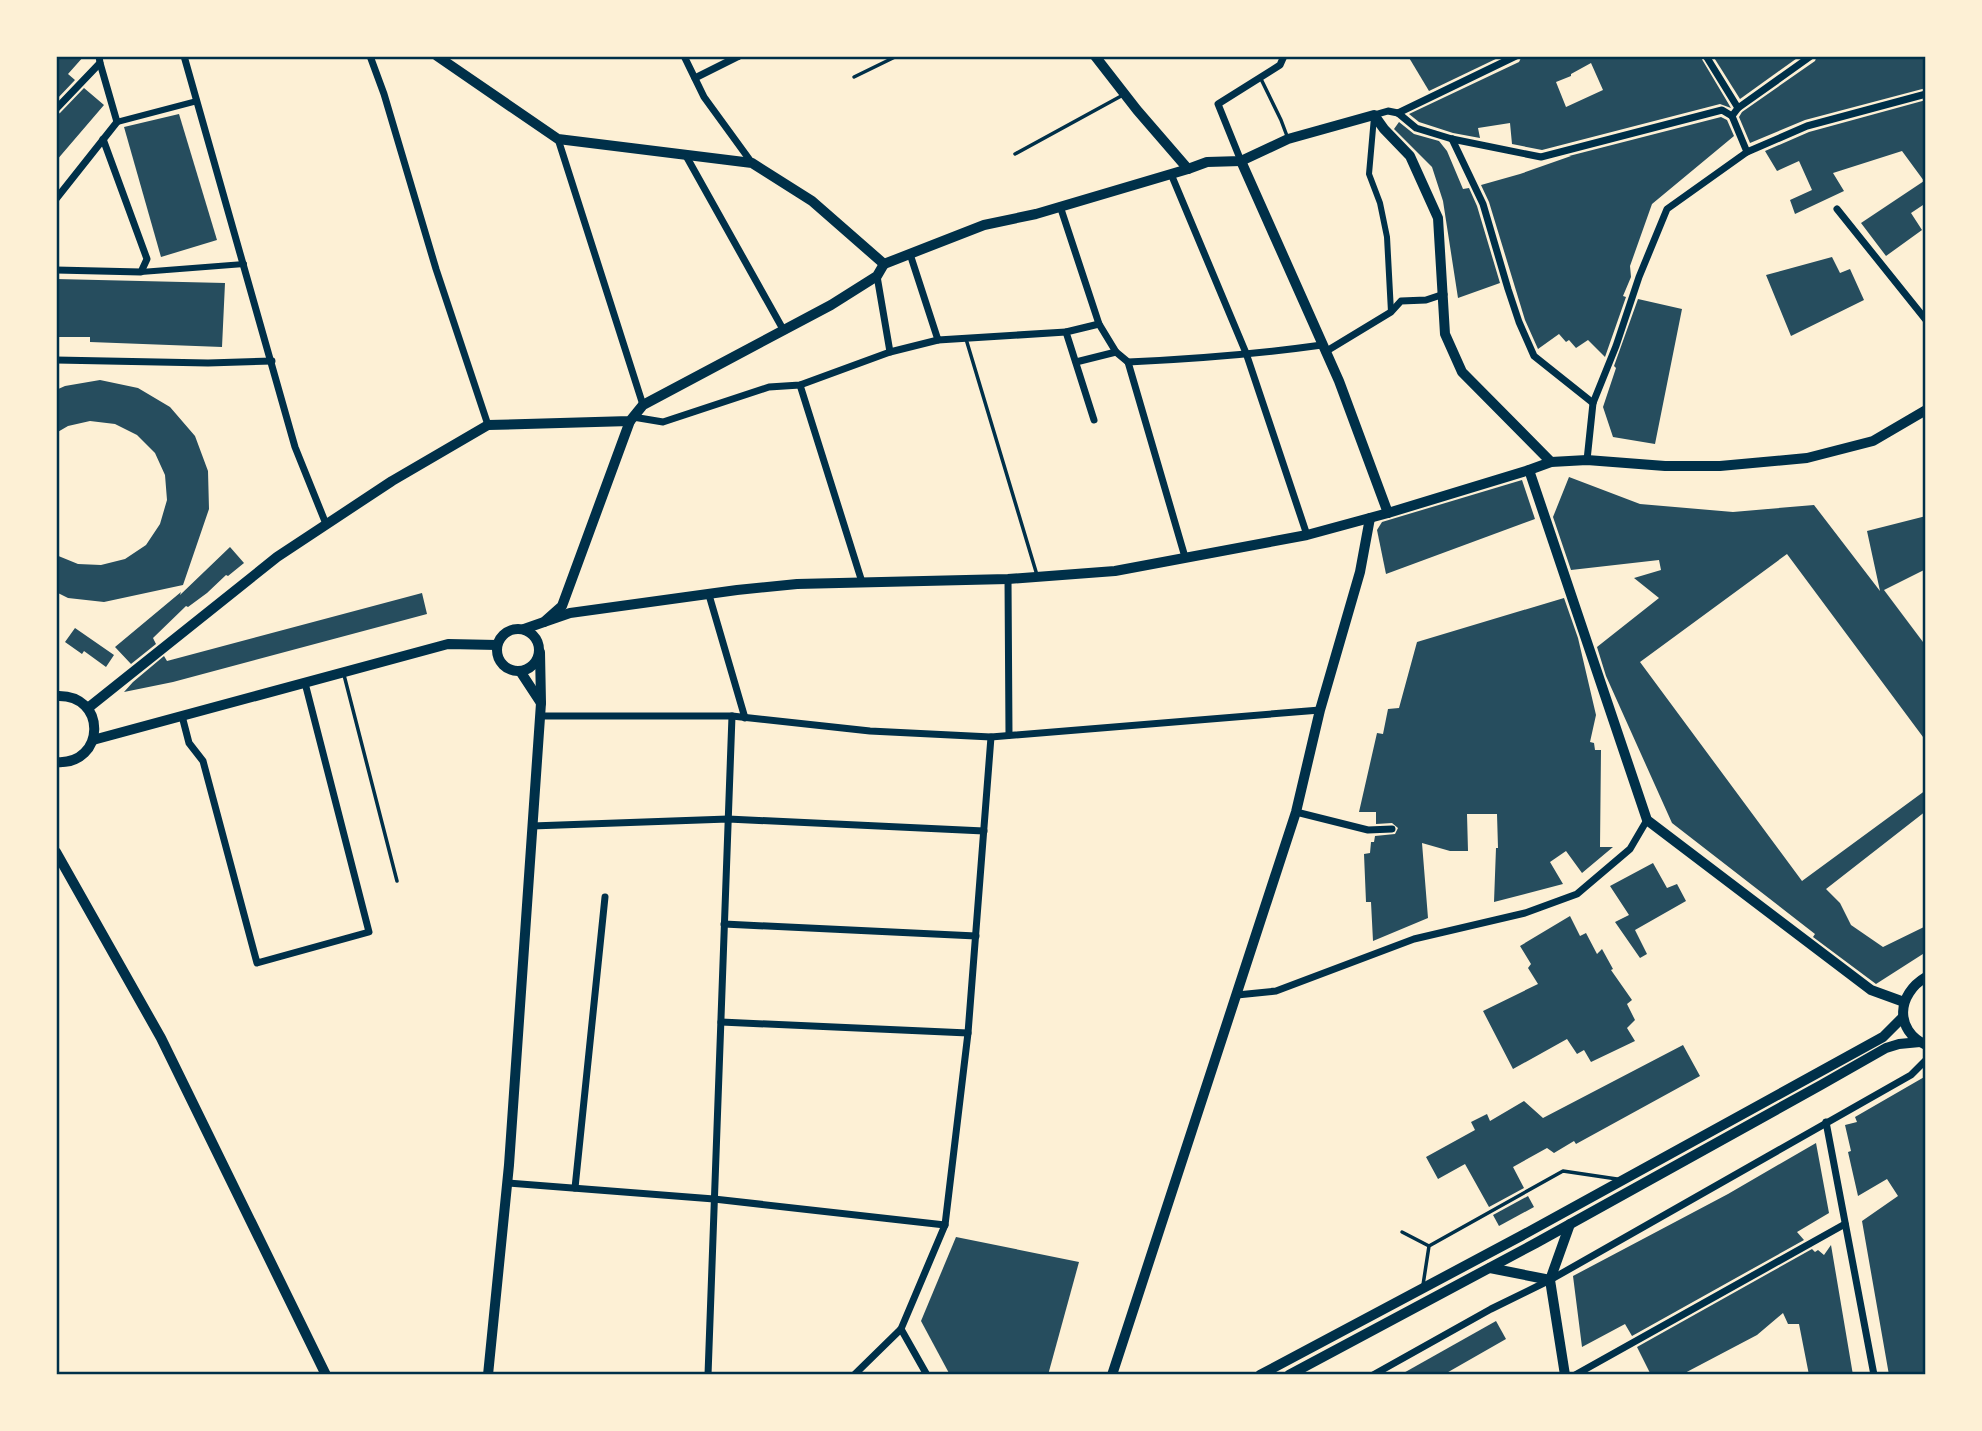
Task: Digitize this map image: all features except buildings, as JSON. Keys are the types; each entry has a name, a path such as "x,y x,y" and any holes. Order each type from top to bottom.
{"street":[{"path":"184,56 295,447 326,524"},
{"path":"370,56 488,425"},
{"path":"437,56 558,139 752,163"},
{"path":"684,56 704,97 752,163 812,201 884,264"},
{"path":"695,78 739,56"},
{"path":"1095,56 1188,169"},
{"path":"1284,56 1280,65 1218,104 1339,381 1388,513"},
{"path":"1398,113 1516,56"},
{"path":"1706,56 1738,108"},
{"path":"1732,116 1738,108 1811,56"},
{"path":"99,60 117,122"},
{"path":"56,108 99,60"},
{"path":"1587,460 1592,403 1667,209 1746,152 1807,126 1926,94"},
{"path":"56,199 117,122 197,101"},
{"path":"544,622 562,606 632,419 643,405 831,305 877,276 884,264 984,225 1036,214 1207,162 1241,161 1288,139 1388,111 1398,113 1416,128 1452,139 1541,157 1722,110 1732,116 1746,152"},
{"path":"1374,115 1409,156 1438,218 1445,334 1462,372 1551,461"},
{"path":"1374,115 1369,174 1380,203 1387,237 1391,312"},
{"path":"103,139 147,259 141,272"},
{"path":"558,139 643,405"},
{"path":"1452,139 1483,204 1519,322 1534,356 1592,403"},
{"path":"685,154 783,331"},
{"path":"1171,174 1246,353 1307,536"},
{"path":"1060,206 1099,324 1116,352 1128,362 1185,557"},
{"path":"1837,209 1926,320"},
{"path":"910,254 938,340"},
{"path":"56,270 141,272 244,264"},
{"path":"877,276 890,352"},
{"path":"1128,362 1323,349 1391,312 1401,300 1426,300 1444,294"},
{"path":"88,708 277,556 392,481 488,425 632,419 663,422 769,387 800,385 890,352 938,340 1066,332 1099,324"},
{"path":"1066,332 1094,420"},
{"path":"1076,362 1116,352"},
{"path":"56,360 208,363 272,361"},
{"path":"800,385 862,582"},
{"path":"540,652 533,666 520,671 506,668 502,664 498,658 497,645 500,638 510,630 524,629 570,612 737,590 797,584 1038,578 1115,571 1307,536 1529,470 1551,461 1720,466 1807,458 1873,441 1926,410"},
{"path":"1529,470 1647,820 1871,990 1904,1002"},
{"path":"1112,1375 1296,812 1320,710 1360,572 1370,518"},
{"path":"1008,579 1009,735"},
{"path":"709,595 745,718"},
{"path":"488,1375 507,1183 541,703 540,652 536,638 524,629"},
{"path":"93,740 448,644 497,645"},
{"path":"520,671 541,703"},
{"path":"182,716 189,743 203,761 257,963 369,932 305,682"},
{"path":"56,696 69,696 88,708 95,729 93,740 80,757 70,762 56,762"},
{"path":"540,716 732,716 870,731 991,737 1320,710"},
{"path":"708,1375 732,716"},
{"path":"854,1375 901,1329 945,1225 968,1034 991,737"},
{"path":"1296,812 1368,830 1392,829"},
{"path":"532,826 729,819 984,831"},
{"path":"1237,995 1276,991 1414,939 1525,913 1577,894 1630,849 1647,820"},
{"path":"56,852 161,1038 326,1375"},
{"path":"575,1188 605,897"},
{"path":"724,924 976,936"},
{"path":"1923,1044 1909,1031 1903,1017 1904,1002 1909,992 1926,977"},
{"path":"1260,1375 1883,1037 1903,1017"},
{"path":"721,1022 968,1034"},
{"path":"1289,1375 1570,1224 1886,1048 1899,1044 1923,1044"},
{"path":"1373,1375 1491,1308 1550,1280 1911,1075 1926,1060"},
{"path":"1826,1122 1874,1375"},
{"path":"507,1183 714,1199 945,1225"},
{"path":"1565,1375 1550,1280 1570,1224"},
{"path":"1575,1375 1846,1224"},
{"path":"1489,1268 1550,1280"},
{"path":"901,1329 927,1375"}],"lane":[{"path":"854,77 897,56"},
{"path":"1261,77 1288,139"},
{"path":"1014,153 1125,94"},
{"path":"966,339 1038,578"},
{"path":"343,673 397,881"},
{"path":"1429,1246 1563,1171 1623,1180"},
{"path":"1402,1232 1429,1246"},
{"path":"1423,1288 1429,1246"}]}
